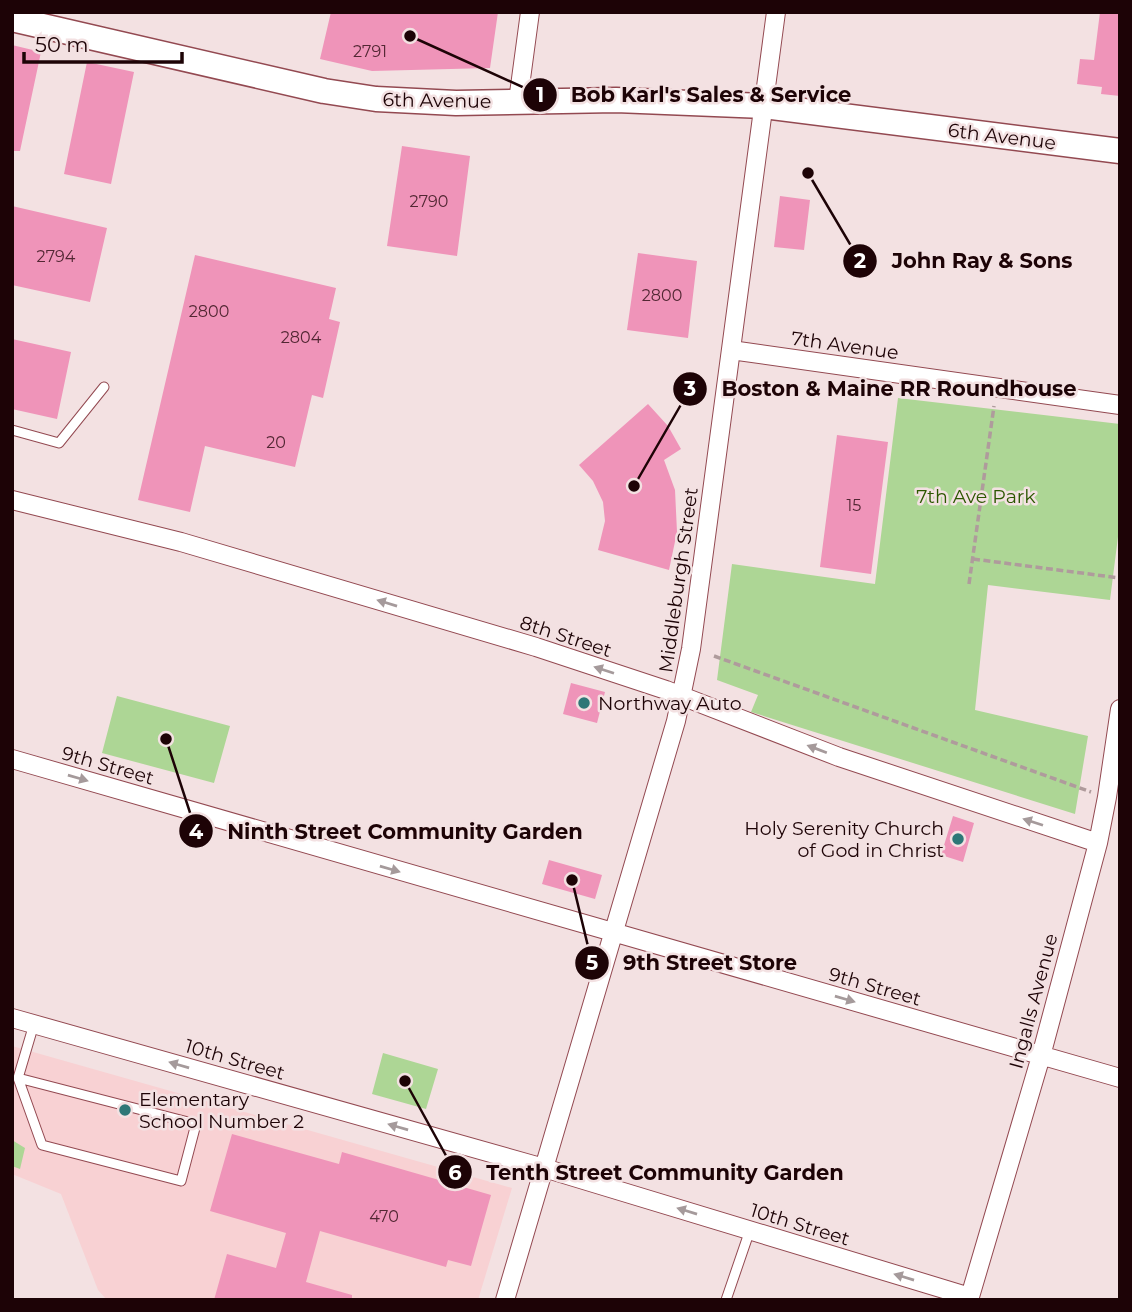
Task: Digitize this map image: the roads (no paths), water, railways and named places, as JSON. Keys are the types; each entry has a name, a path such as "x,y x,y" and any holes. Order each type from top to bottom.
{"street":[{"path":"518,101 530,12"},
{"name":"Middleburgh Street","path":"505,1300 676,721 691,649 776,12"},
{"name":"6th Avenue","path":"12,19 324,91 376,99 456,103 616,100 764,106 1120,151"},
{"name":"7th Avenue","path":"731,350 1120,405"},
{"name":"8th Street","path":"12,500 194,546 536,647 681,696 839,757 1098,843"},
{"name":"Ingalls Avenue","path":"969,1298 1041,1056 1098,843 1120,709"},
{"name":"9th Street","path":"12,759 1120,1078"},
{"name":"10th Street","path":"12,1018 544,1168 969,1298"}],"lane":[{"path":"12,430 60,443 104,387"},
{"path":"18,1078 195,1124 181,1181 42,1145 18,1078 34,1024"},
{"path":"726,1300 750,1230"}],"place":[{"name":"Bob Karl's Sales & Service","path":"410,36"},
{"name":"John Ray & Sons","path":"808,173"},
{"name":"Boston & Maine RR Roundhouse","path":"634,486"},
{"name":"Northway Auto","path":"584,703"},
{"name":"Ninth Street Community Garden","path":"166,739"},
{"name":"Holy Serenity Church of God in Christ","path":"958,839"},
{"name":"9th Street Store","path":"572,880"},
{"name":"Tenth Street Community Garden","path":"405,1081"},
{"name":"Elementary School Number 2","path":"125,1110"}],"park label":[{"name":"7th Ave Park","path":"976,496"}]}
